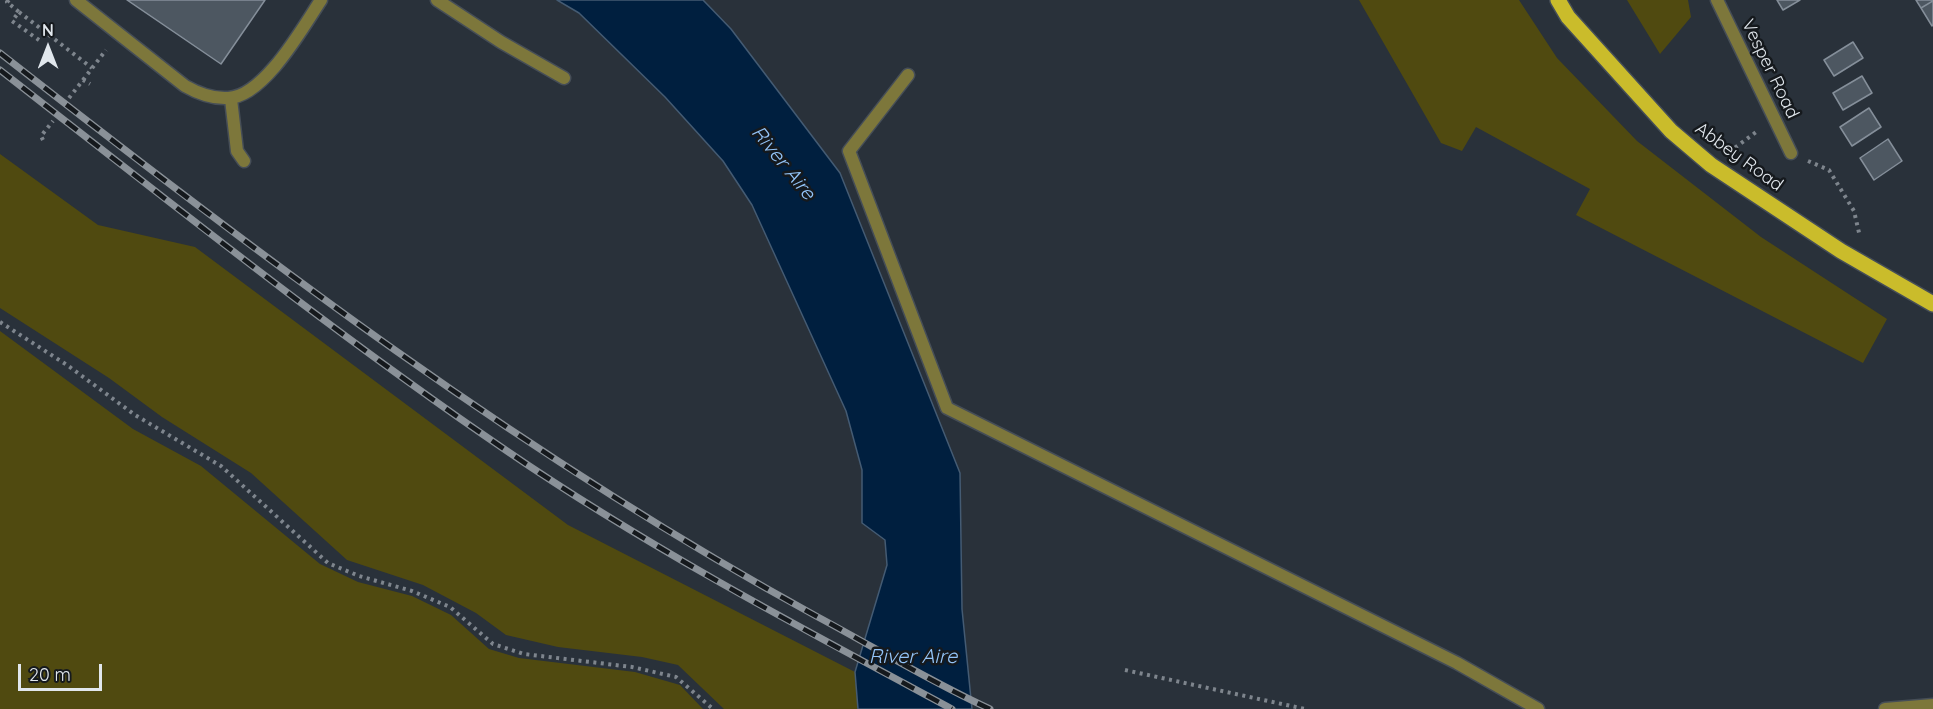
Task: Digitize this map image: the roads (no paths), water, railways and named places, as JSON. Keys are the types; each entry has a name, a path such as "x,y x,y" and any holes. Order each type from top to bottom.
{"main road":[{"name":"Abbey Road","path":"1558,0 1568,17 1671,131 1711,165 1867,267 1933,304"}],"street":[{"path":"76,0 185,86 203,96 231,99 260,82 287,50 321,0"},
{"path":"436,0 501,42 564,78"},
{"name":"Vesper Road","path":"1717,0 1791,153"},
{"path":"908,75 849,151 947,408 1457,663 1538,709"},
{"path":"231,99 237,152 244,161"},
{"path":"1885,709 1933,705"}],"water":[{"name":"River Aire","path":"557,0 703,0 731,29 840,173 960,473 962,609 972,709 858,709 855,672 887,565 885,540 862,523 862,470 846,411 752,205 723,161 665,97 579,13"}],"railway":[{"path":"0,53 296,279 499,422 602,490 708,555 903,664 990,709"},
{"path":"0,70 377,360 507,451 670,554 952,709"}]}
